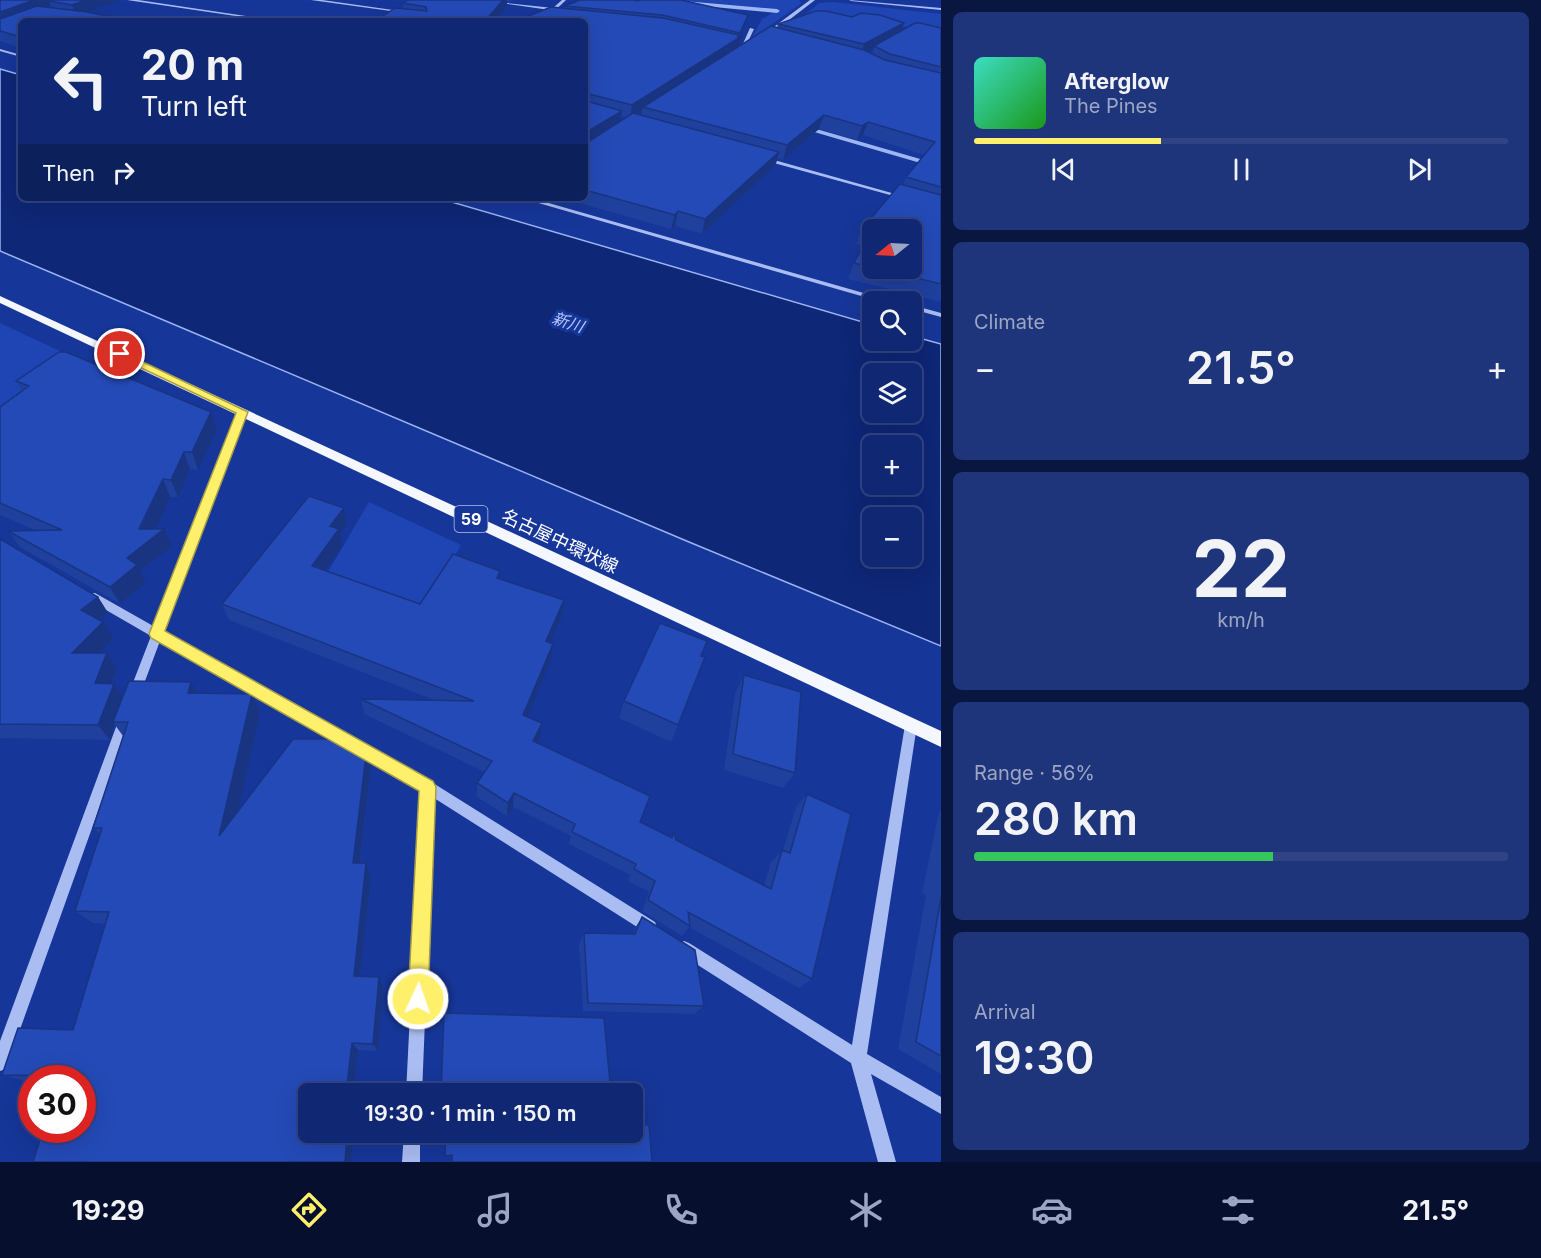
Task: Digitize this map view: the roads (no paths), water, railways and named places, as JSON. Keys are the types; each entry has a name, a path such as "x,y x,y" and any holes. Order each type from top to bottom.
{"main road":[{"name":"名古屋中環状線","path":"0,299 941,740"}],"street":[{"path":"129,0 257,18"},
{"path":"314,0 398,11"},
{"path":"481,0 555,8"},
{"path":"738,52 746,45 766,35 813,0"},
{"path":"851,0 941,9"},
{"path":"547,15 565,2"},
{"path":"403,18 392,16 406,6"},
{"path":"537,18 547,15 558,16"},
{"path":"746,45 752,29"},
{"path":"766,35 777,38"},
{"path":"734,43 746,45"},
{"path":"0,50 18,55"},
{"path":"754,156 912,199"},
{"path":"535,201 862,294"},
{"path":"922,310 941,315"},
{"path":"0,1063 156,634 243,412"},
{"path":"78,588 428,787 858,1058 941,1106"},
{"path":"887,1162 858,1058 911,725"},
{"path":"415,1083 428,787"},
{"path":"411,1162 412,1143"}],"water":[{"name":"新川","path":"0,69 18,74 18,201 448,201 862,322 862,351 922,351 922,339 941,344 941,646 0,251"}],"waterway":[{"path":"684,3 777,11"},
{"path":"799,126 941,167"}]}
